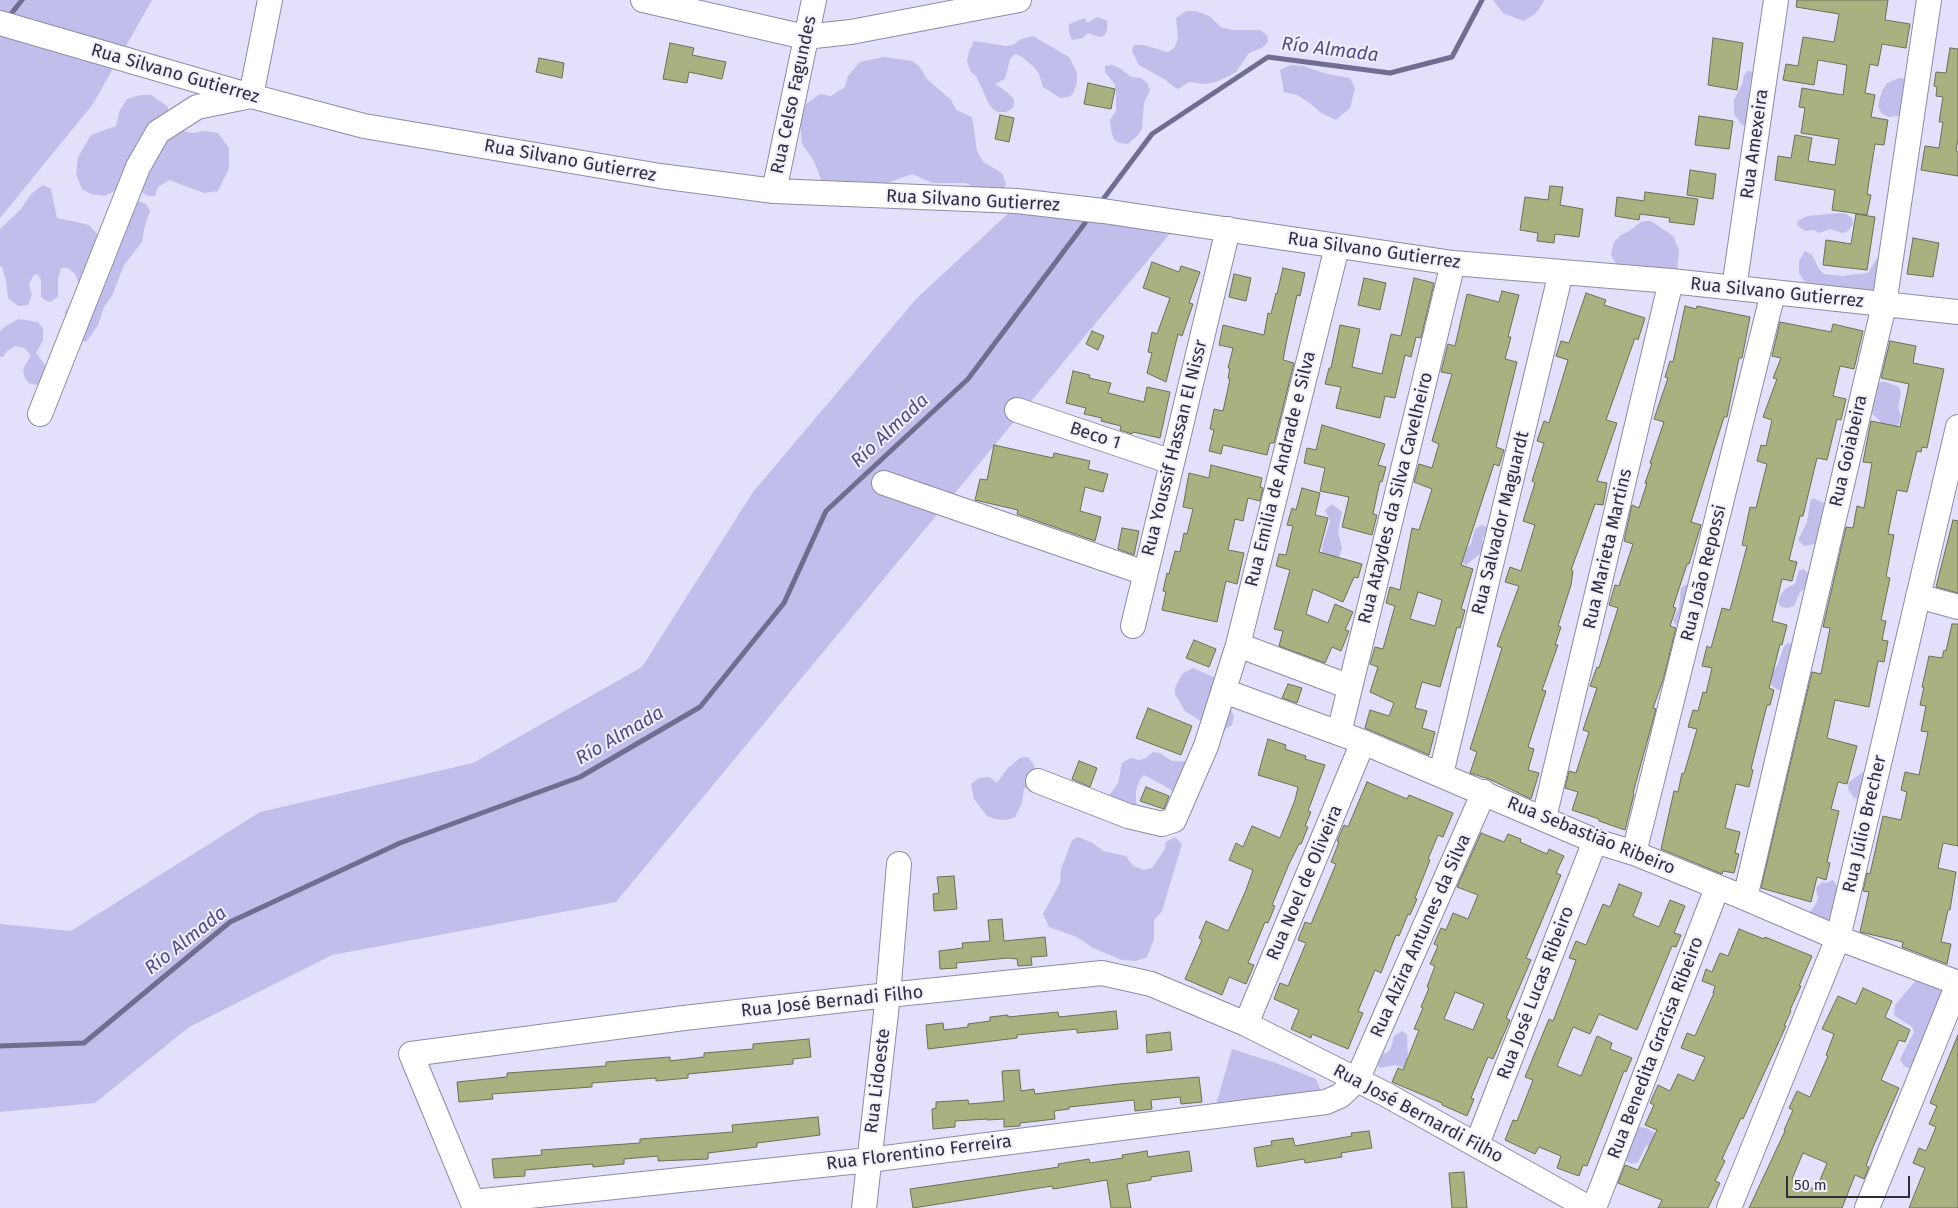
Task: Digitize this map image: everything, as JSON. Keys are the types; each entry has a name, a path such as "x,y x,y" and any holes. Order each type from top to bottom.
{"street":[{"path":"40,414 138,167 158,132 197,108 250,96 270,0"},
{"name":"Rua Celso Fagundes","path":"774,191 814,0"},
{"path":"649,1 806,37 851,32 983,3 1019,0"},
{"name":"Rua Amexeira","path":"1734,288 1776,0"},
{"name":"Rua Goiabeira","path":"1745,898 1884,305 1929,0"},
{"name":"Rua Silvano Gutierrez","path":"0,23 250,96 364,126 660,176 774,191 1016,201 1103,211 1453,263 1671,281 1958,312"},
{"name":"Rua Youssif Hassan El Nissr","path":"884,483 1145,573 1228,229"},
{"name":"Rua Emilia de Andrade e Silva","path":"1038,781 1128,816 1162,824 1174,820 1206,746 1238,645 1337,247"},
{"name":"Rua Ataydes da Silva Cavelheiro","path":"1339,733 1453,263"},
{"name":"Rua Salvador Maguardt","path":"1441,774 1561,272"},
{"name":"Rua Marieta Martins","path":"1544,818 1671,281"},
{"name":"Rua João Repossi","path":"1634,853 1774,292"},
{"name":"Beco 1","path":"1017,410 1172,462"},
{"name":"Rua Júlio Brecher","path":"1729,1208 1838,938 1958,427"},
{"path":"1133,626 1145,573"},
{"path":"1918,596 1958,607"},
{"path":"1238,645 1350,688"},
{"name":"Rua Sebastião Ribeiro","path":"1224,691 1363,742 1484,792 1595,841 1634,853 1838,938 1958,983"},
{"name":"Rua Noel de Oliveira","path":"1246,1024 1363,742"},
{"name":"Rua Alzira Antunes da Silva","path":"1357,1080 1484,792"},
{"name":"Rua José Lucas Ribeiro","path":"1477,1144 1595,841"},
{"name":"Rua Lidoeste","path":"864,1208 888,995 899,864"},
{"name":"Rua Benedita Gracisa Ribeiro","path":"1594,1208 1717,888"},
{"name":"Rua José Bernadi Filho","path":"474,1205 411,1054 684,1018 1102,973 1151,984 1246,1024"},
{"path":"1867,1208 1958,983"},
{"name":"Rua José Bernardi Filho","path":"1246,1024 1477,1144 1589,1208"},
{"name":"Rua Florentino Ferreira","path":"474,1205 869,1160 1326,1102 1340,1096 1357,1080"}],"shaded area":[{"path":"0,0 152,0 93,104 0,218"},
{"path":"1493,0 1544,0 1536,13 1524,21 1503,13"},
{"path":"1186,11 1196,11 1209,16 1221,27 1233,30 1260,30 1267,35 1268,42 1262,48 1249,53 1236,72 1229,76 1216,82 1204,84 1189,82 1178,89 1139,65 1132,51 1134,45 1143,45 1168,52 1174,48 1178,39 1176,18"},
{"path":"1097,17 1107,21 1107,30 1104,36 1099,37 1088,33 1083,38 1072,40 1069,33 1069,24 1085,18 1087,23"},
{"path":"1033,36 1069,57 1077,73 1077,82 1073,94 1069,97 1060,98 1043,87 1039,74 1034,67 1015,54 1010,59 1005,79 995,84 1014,99 1013,108 1006,112 998,112 989,104 976,76 971,72 967,61 969,51 974,41 1006,46"},
{"path":"884,57 912,61 920,67 926,78 951,100 956,110 972,117 977,151 983,162 1002,173 1006,184 1002,190 979,190 966,183 933,183 912,174 882,185 823,184 814,161 802,144 800,119 806,104 820,94 831,96 845,87 848,76 860,62"},
{"path":"1112,65 1131,77 1141,78 1147,83 1150,90 1144,103 1142,128 1138,135 1128,144 1119,143 1114,140 1111,130 1110,120 1116,111 1116,91 1114,83 1105,72 1105,66"},
{"path":"1291,65 1303,66 1327,74 1350,78 1355,88 1350,108 1336,120 1321,113 1297,95 1284,92 1280,70"},
{"path":"1748,71 1755,72 1748,127 1742,125 1734,114 1734,100 1742,85 1744,75"},
{"path":"1899,78 1914,80 1909,107 1898,116 1888,117 1881,113 1878,106 1882,91 1887,83"},
{"path":"140,95 151,95 167,106 177,130 192,133 205,131 218,133 229,148 229,168 218,191 204,193 169,180 158,187 155,196 148,196 139,190 122,187 105,196 91,194 82,189 76,174 78,157 91,135 116,126 120,110 127,99"},
{"path":"43,185 51,189 57,218 89,225 100,237 136,200 146,204 150,211 142,242 124,265 112,296 104,307 98,325 87,341 78,342 66,335 65,312 76,295 79,285 75,274 68,268 61,268 58,279 58,297 50,302 41,297 41,280 37,274 33,276 29,285 32,295 28,305 18,306 8,298 6,280 0,266 0,229 21,209 31,194"},
{"path":"1012,210 1172,231 616,902 332,955 189,1027 95,1103 0,1112 0,924 71,931 260,812 473,763 642,667 753,492 917,298"},
{"path":"1846,214 1852,218 1853,224 1848,231 1843,233 1830,229 1819,233 1814,230 1805,231 1797,225 1799,220 1808,216"},
{"path":"1651,221 1673,236 1679,250 1677,273 1649,266 1640,271 1623,271 1614,261 1611,254 1614,242 1641,222"},
{"path":"1805,251 1812,255 1819,269 1824,274 1842,276 1868,273 1877,258 1884,255 1875,290 1814,291 1799,273 1799,261"},
{"path":"18,319 38,322 43,329 43,340 36,353 46,366 48,375 42,383 35,385 29,383 25,378 23,371 31,356 25,348 15,346 7,351 3,357 0,357 0,332"},
{"path":"1883,381 1899,387 1901,393 1898,407 1901,416 1899,424 1895,428 1880,430 1880,421 1871,413 1876,385"},
{"path":"1812,498 1826,504 1821,537 1815,544 1804,546 1798,540 1807,522"},
{"path":"1332,504 1342,512 1338,532 1342,548 1339,558 1321,558 1330,521 1325,510"},
{"path":"1482,525 1487,527 1482,539 1484,545 1481,553 1466,565 1461,562 1461,554 1471,544 1475,529"},
{"path":"1804,569 1808,573 1810,580 1807,587 1800,592 1794,606 1787,608 1780,606 1778,601 1781,594 1786,588 1795,584 1799,570"},
{"path":"1687,584 1691,588 1681,625 1675,625 1673,620 1679,608 1681,588"},
{"path":"1788,643 1794,644 1795,650 1787,665 1787,683 1783,691 1771,685 1772,674 1778,664 1784,646"},
{"path":"1193,668 1218,679 1234,717 1232,725 1224,730 1207,725 1185,711 1175,694 1175,688 1182,674"},
{"path":"1153,752 1160,753 1172,761 1194,762 1174,793 1144,775 1140,779 1136,791 1138,810 1117,824 1107,821 1103,809 1108,797 1118,783 1122,763 1131,758 1139,760 1146,758"},
{"path":"1028,757 1034,765 1035,775 1031,785 1024,789 1022,803 1015,817 1007,820 987,816 974,799 971,784 979,778 989,777 997,783 1008,768 1020,758"},
{"path":"1863,772 1870,773 1860,799 1854,798 1848,789 1849,782"},
{"path":"1078,837 1093,843 1103,851 1126,856 1133,866 1144,870 1152,868 1165,849 1166,842 1175,837 1182,844 1162,911 1154,920 1154,939 1147,957 1136,961 1122,960 1093,948 1077,937 1049,927 1043,914 1060,883 1061,869 1072,840"},
{"path":"1833,880 1837,886 1838,925 1809,913 1816,904 1818,897 1816,888 1822,882 1826,883"},
{"path":"1917,979 1946,991 1922,1041 1924,1050 1916,1067 1910,1069 1904,1066 1900,1059 1914,1032 1912,1027 1894,1015 1895,1005"},
{"path":"1402,1031 1407,1035 1408,1061 1405,1068 1395,1065 1380,1068 1375,1062 1378,1055 1387,1053 1391,1048 1394,1036"},
{"path":"1232,1049 1276,1063 1316,1079 1321,1091 1215,1108"},
{"path":"1638,1127 1646,1128 1656,1133 1653,1147 1646,1146 1638,1162 1632,1164 1622,1159"}],"building":[{"path":"1797,0 1888,0 1885,20 1910,24 1906,48 1882,44 1878,66 1870,64 1865,93 1875,95 1871,117 1888,120 1884,145 1875,144 1867,194 1871,195 1867,215 1832,210 1835,190 1775,180 1778,156 1791,158 1795,135 1812,138 1808,161 1835,165 1839,139 1801,133 1805,108 1799,107 1802,88 1843,95 1847,65 1818,60 1814,85 1783,80 1786,64 1798,66 1803,37 1834,42 1839,14 1796,7"},
{"path":"1713,38 1743,43 1737,90 1708,85"},
{"path":"670,43 694,48 692,55 726,62 722,79 689,72 687,83 663,79"},
{"path":"1950,48 1958,49 1958,139 1956,151 1958,152 1958,176 1921,170 1925,146 1939,148 1943,122 1939,122 1943,97 1936,96 1937,87 1934,86 1936,72 1946,73"},
{"path":"539,58 564,63 562,78 536,72"},
{"path":"1088,83 1115,89 1111,109 1084,104"},
{"path":"1000,115 1014,118 1009,142 995,139"},
{"path":"1699,116 1733,121 1729,149 1695,145"},
{"path":"1690,170 1716,174 1713,199 1687,195"},
{"path":"1550,186 1563,187 1560,205 1583,209 1579,237 1555,234 1554,243 1537,241 1538,233 1520,230 1525,197 1548,200"},
{"path":"1645,192 1698,199 1694,225 1669,222 1670,218 1640,214 1639,220 1615,216 1617,197 1644,201"},
{"path":"1856,214 1875,217 1867,270 1823,265 1826,240 1851,244"},
{"path":"1913,238 1939,243 1933,277 1907,274"},
{"path":"1152,262 1179,272 1181,266 1200,272 1189,303 1193,304 1182,336 1178,334 1166,382 1147,373 1152,353 1148,352 1152,332 1157,334 1170,298 1143,288"},
{"path":"1283,268 1305,273 1300,296 1297,295 1283,360 1294,363 1274,443 1270,443 1267,455 1223,445 1221,454 1209,451 1214,430 1210,429 1214,409 1223,411 1230,379 1228,378 1230,368 1228,368 1233,348 1219,345 1223,325 1264,335 1268,313 1271,314"},
{"path":"1234,274 1251,278 1246,301 1229,297"},
{"path":"1364,278 1386,283 1380,310 1358,305"},
{"path":"1414,278 1434,283 1421,338 1416,337 1411,357 1405,355 1395,398 1385,396 1380,418 1336,408 1341,387 1325,384 1329,368 1331,368 1340,325 1360,329 1352,367 1382,374 1391,334 1401,336"},
{"path":"1502,291 1519,295 1508,337 1511,337 1505,359 1517,362 1496,447 1504,450 1499,466 1494,464 1461,565 1473,569 1461,609 1465,610 1460,628 1457,627 1440,687 1422,682 1415,708 1427,711 1422,728 1435,732 1429,755 1365,728 1370,710 1389,716 1394,703 1370,692 1378,667 1370,664 1375,647 1383,649 1395,606 1386,603 1390,587 1400,590 1412,528 1419,530 1432,489 1414,482 1419,464 1432,468 1439,444 1432,441 1452,374 1441,372 1448,344 1455,346 1467,294 1499,302","holes":["1418,592 1442,600 1435,626 1410,619"]},
{"path":"1586,293 1606,300 1604,305 1645,318 1638,340 1635,338 1606,420 1617,423 1597,481 1607,483 1603,505 1595,504 1571,570 1573,571 1571,585 1558,626 1561,627 1555,645 1558,645 1542,690 1546,691 1528,747 1534,749 1528,770 1539,773 1531,799 1489,779 1470,773 1477,752 1470,749 1502,648 1497,646 1519,586 1505,582 1510,567 1521,571 1535,525 1523,521 1535,483 1532,481 1544,443 1537,441 1544,421 1549,423 1568,360 1556,356 1561,341 1569,343"},
{"path":"1685,306 1696,309 1697,306 1750,317 1742,358 1739,358 1727,417 1724,417 1691,522 1701,525 1673,607 1676,608 1670,626 1676,628 1663,680 1653,708 1656,709 1625,830 1572,810 1578,792 1565,788 1569,771 1576,773 1589,732 1583,730 1597,688 1590,686 1597,667 1599,668 1618,608 1609,605 1615,585 1619,586 1633,544 1624,541 1632,505 1639,508 1652,463 1650,463 1664,422 1654,419 1668,378 1665,377 1670,361 1673,362"},
{"path":"1780,322 1831,332 1833,324 1863,331 1854,369 1840,366 1833,396 1846,399 1841,420 1837,419 1827,460 1817,458 1803,516 1800,516 1789,560 1797,562 1792,581 1782,579 1772,621 1787,625 1782,645 1780,644 1769,688 1774,690 1770,705 1767,705 1751,769 1753,770 1749,787 1736,784 1725,828 1740,832 1735,853 1739,854 1734,873 1723,871 1722,874 1661,849 1674,791 1678,792 1682,773 1684,774 1697,729 1688,727 1693,710 1698,711 1703,692 1706,693 1712,668 1702,666 1707,646 1711,648 1722,608 1730,610 1747,546 1742,545 1750,507 1756,508 1767,464 1757,461 1761,445 1766,446 1772,420 1763,417 1777,379 1773,378 1781,358 1772,356"},
{"path":"1092,331 1104,336 1098,350 1086,344"},
{"path":"1890,341 1916,346 1913,363 1944,369 1927,448 1922,447 1921,452 1917,451 1907,492 1897,490 1888,534 1894,535 1886,577 1890,578 1881,620 1886,621 1882,640 1888,641 1884,662 1878,661 1869,707 1835,700 1827,738 1857,746 1847,784 1838,782 1831,809 1839,811 1827,862 1830,863 1826,880 1817,877 1811,902 1761,888 1812,672 1821,674 1830,628 1823,627 1846,527 1853,528 1857,506 1864,508 1872,463 1863,462 1871,421 1900,427 1909,384 1881,378"},
{"path":"1073,371 1090,375 1089,378 1111,383 1108,393 1144,402 1147,387 1170,392 1160,438 1133,432 1132,434 1120,430 1121,426 1101,421 1102,418 1084,414 1086,408 1066,403"},
{"path":"1322,425 1385,444 1378,465 1386,467 1382,482 1380,481 1373,514 1377,515 1372,535 1342,527 1349,497 1320,491 1325,468 1304,463 1307,448 1316,450"},
{"path":"994,445 1053,458 1054,453 1090,461 1088,469 1108,474 1103,492 1085,487 1080,511 1101,517 1095,541 1017,514 1018,510 975,500 980,479 987,480"},
{"path":"1211,465 1262,478 1260,487 1263,488 1260,501 1248,498 1243,521 1235,519 1228,550 1244,553 1237,584 1226,581 1217,622 1162,610 1166,592 1163,591 1167,573 1169,574 1175,551 1180,552 1184,533 1187,534 1193,509 1183,507 1189,473 1209,478"},
{"path":"1302,488 1320,493 1315,515 1328,518 1319,552 1362,564 1358,578 1354,577 1343,602 1313,589 1306,614 1328,623 1335,604 1353,612 1345,630 1349,631 1341,651 1332,647 1325,663 1279,646 1283,631 1274,629 1290,570 1276,566 1279,554 1286,555 1293,526 1287,525 1292,508 1296,510"},
{"path":"1953,520 1958,521 1958,593 1936,587"},
{"path":"1122,528 1139,531 1134,555 1118,549"},
{"path":"1952,624 1958,624 1958,846 1943,843 1938,868 1956,872 1950,910 1948,910 1941,942 1951,944 1947,964 1902,947 1903,942 1860,932 1869,892 1863,891 1867,873 1870,874 1883,816 1901,820 1907,792 1901,790 1905,772 1919,775 1928,732 1921,731 1926,706 1920,705 1929,656 1942,658 1944,650 1946,651"},
{"path":"1194,640 1216,649 1209,667 1186,658"},
{"path":"1288,684 1302,688 1297,703 1282,698"},
{"path":"1148,708 1192,726 1181,755 1136,738"},
{"path":"1268,739 1286,745 1285,749 1306,756 1305,759 1325,765 1308,811 1311,812 1305,826 1308,827 1301,844 1299,844 1289,864 1272,905 1275,906 1268,923 1265,922 1248,963 1254,965 1246,984 1229,977 1222,995 1185,979 1202,940 1199,938 1206,921 1228,931 1246,890 1253,870 1229,860 1236,843 1243,847 1252,826 1280,838 1295,800 1298,787 1258,775"},
{"path":"1079,761 1097,768 1090,787 1072,779"},
{"path":"1367,782 1407,799 1409,795 1453,813 1443,837 1438,835 1428,859 1430,860 1410,915 1408,914 1399,936 1396,935 1381,973 1375,970 1358,1011 1363,1013 1348,1049 1312,1034 1311,1038 1291,1029 1299,1010 1274,999 1280,983 1288,986 1306,943 1298,940 1305,922 1311,924 1336,864 1331,862 1339,842 1337,841 1344,825 1348,827"},
{"path":"1146,787 1169,796 1164,809 1140,801"},
{"path":"1481,833 1504,842 1508,834 1521,839 1520,842 1547,854 1549,849 1564,856 1556,873 1561,875 1526,958 1531,960 1506,1018 1510,1020 1493,1059 1488,1057 1471,1098 1474,1099 1467,1116 1442,1105 1442,1103 1392,1082 1398,1068 1403,1070 1419,1030 1414,1029 1423,1008 1421,1007 1435,966 1430,964 1438,946 1434,944 1441,928 1446,930 1453,913 1468,919 1478,895 1457,887","holes":["1455,992 1484,1004 1473,1030 1444,1019"]},
{"path":"954,876 957,909 934,911 933,894 939,893 937,877"},
{"path":"1619,884 1642,893 1633,916 1659,927 1670,900 1685,906 1674,933 1681,935 1676,947 1672,946 1637,1030 1599,1014 1590,1034 1573,1027 1557,1066 1581,1076 1597,1036 1612,1043 1610,1049 1632,1058 1626,1072 1624,1071 1587,1166 1583,1165 1579,1176 1557,1168 1561,1156 1539,1147 1535,1154 1505,1140 1513,1120 1517,1121 1533,1080 1525,1077 1549,1019 1553,1021 1570,977 1576,960 1569,958 1576,941 1586,945 1603,904 1610,907"},
{"path":"1002,919 1004,941 1045,937 1047,956 1031,957 1032,965 1018,966 1017,959 1008,958 956,963 957,968 940,969 939,951 963,948 962,943 990,941 988,920"},
{"path":"1739,929 1764,939 1765,937 1812,956 1784,1026 1786,1026 1743,1119 1741,1118 1722,1159 1725,1161 1715,1181 1720,1183 1708,1208 1658,1208 1662,1200 1618,1183 1625,1165 1638,1170 1657,1130 1645,1125 1654,1105 1650,1103 1658,1085 1670,1091 1678,1074 1694,1081 1705,1057 1681,1048 1687,1033 1695,1036 1714,993 1715,986 1702,981 1706,969 1712,972 1720,953 1728,956"},
{"path":"1863,988 1892,1001 1885,1017 1910,1030 1905,1042 1899,1040 1881,1080 1899,1088 1873,1147 1866,1166 1869,1167 1864,1179 1855,1175 1842,1208 1749,1208 1785,1131 1793,1110 1789,1108 1797,1091 1810,1097 1828,1056 1826,1055 1834,1034 1822,1029 1838,996 1856,1004","holes":["1803,1153 1827,1163 1816,1190 1792,1179"]},
{"path":"1116,1011 1118,1029 1077,1033 1077,1029 1017,1035 1017,1038 928,1049 926,1025 943,1023 944,1030 968,1027 968,1024 990,1021 990,1017 1008,1015 1008,1017 1058,1012 1059,1017"},
{"path":"1170,1032 1172,1050 1147,1053 1146,1035"},
{"path":"1958,1035 1958,1208 1909,1208 1925,1168 1913,1163 1919,1148 1926,1151 1936,1127 1929,1124 1937,1106 1930,1103"},
{"path":"809,1039 811,1057 793,1059 793,1064 688,1074 688,1078 656,1081 656,1078 592,1083 592,1087 492,1094 493,1099 459,1102 457,1082 507,1077 507,1073 606,1066 606,1062 670,1057 670,1061 704,1057 704,1053 753,1049 753,1044"},
{"path":"1019,1070 1021,1091 1034,1089 1035,1094 1199,1077 1202,1102 1181,1104 1180,1097 1151,1100 1152,1109 1135,1111 1134,1100 1069,1107 1069,1109 1054,1111 1055,1119 1020,1123 1020,1126 1004,1127 1004,1119 987,1119 955,1121 955,1127 933,1129 932,1109 936,1108 936,1102 968,1100 969,1104 1004,1101 1002,1071"},
{"path":"818,1117 820,1135 757,1143 757,1147 708,1153 708,1159 658,1161 658,1156 624,1159 624,1164 593,1167 593,1164 525,1170 525,1176 494,1178 492,1159 542,1155 541,1150 640,1143 640,1139 733,1132 732,1125"},
{"path":"1369,1131 1372,1148 1341,1153 1342,1157 1305,1163 1304,1159 1257,1167 1254,1148 1272,1145 1271,1141 1293,1138 1295,1146 1352,1136 1351,1133"},
{"path":"1147,1151 1148,1157 1189,1151 1192,1171 1151,1177 1151,1180 1127,1184 1131,1208 1111,1208 1107,1180 1053,1189 1052,1186 913,1208 910,1189 1059,1167 1058,1164 1089,1159 1090,1163 1123,1158 1122,1155"},
{"path":"1464,1172 1467,1208 1452,1208 1449,1173"}],"waterway":[{"path":"7,19 22,0"},
{"name":"Río Almada","path":"1104,198 1152,134 1268,57 1390,73 1452,57 1482,0"},
{"name":"Río Almada","path":"0,1046 84,1043 230,922 400,843 580,777 700,707 784,603 826,511 968,379 1085,223"}]}
